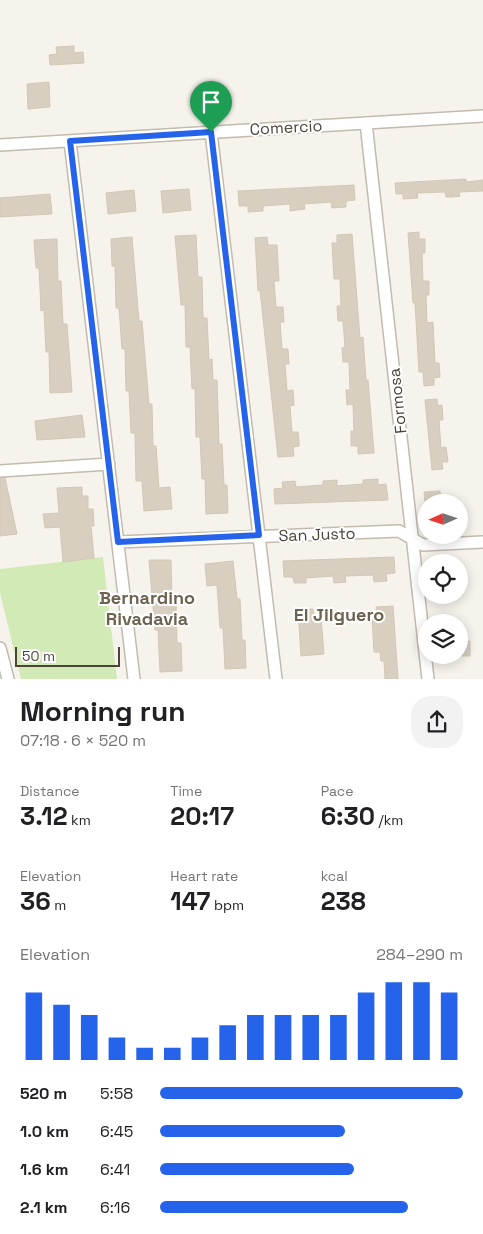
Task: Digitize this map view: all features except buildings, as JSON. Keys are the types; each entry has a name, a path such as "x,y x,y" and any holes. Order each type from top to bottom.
{"street":[{"name":"Comercio","path":"0,145 483,116"},
{"name":"Formosa","path":"366,123 428,679"},
{"path":"211,132 276,679"},
{"path":"70,141 134,679"},
{"path":"0,471 109,464"},
{"name":"San Justo","path":"118,542 398,531 423,545 483,542"},
{"path":"0,648 8,679"}],"green space":[{"path":"103,557 117,679 21,679 0,593 0,569"}],"district":[{"name":"Bernardino Rivadavia","path":"147,608"},
{"name":"El Jilguero","path":"339,615"}],"route":[{"path":"211,132 259,535 118,542 70,141 211,132"}]}
